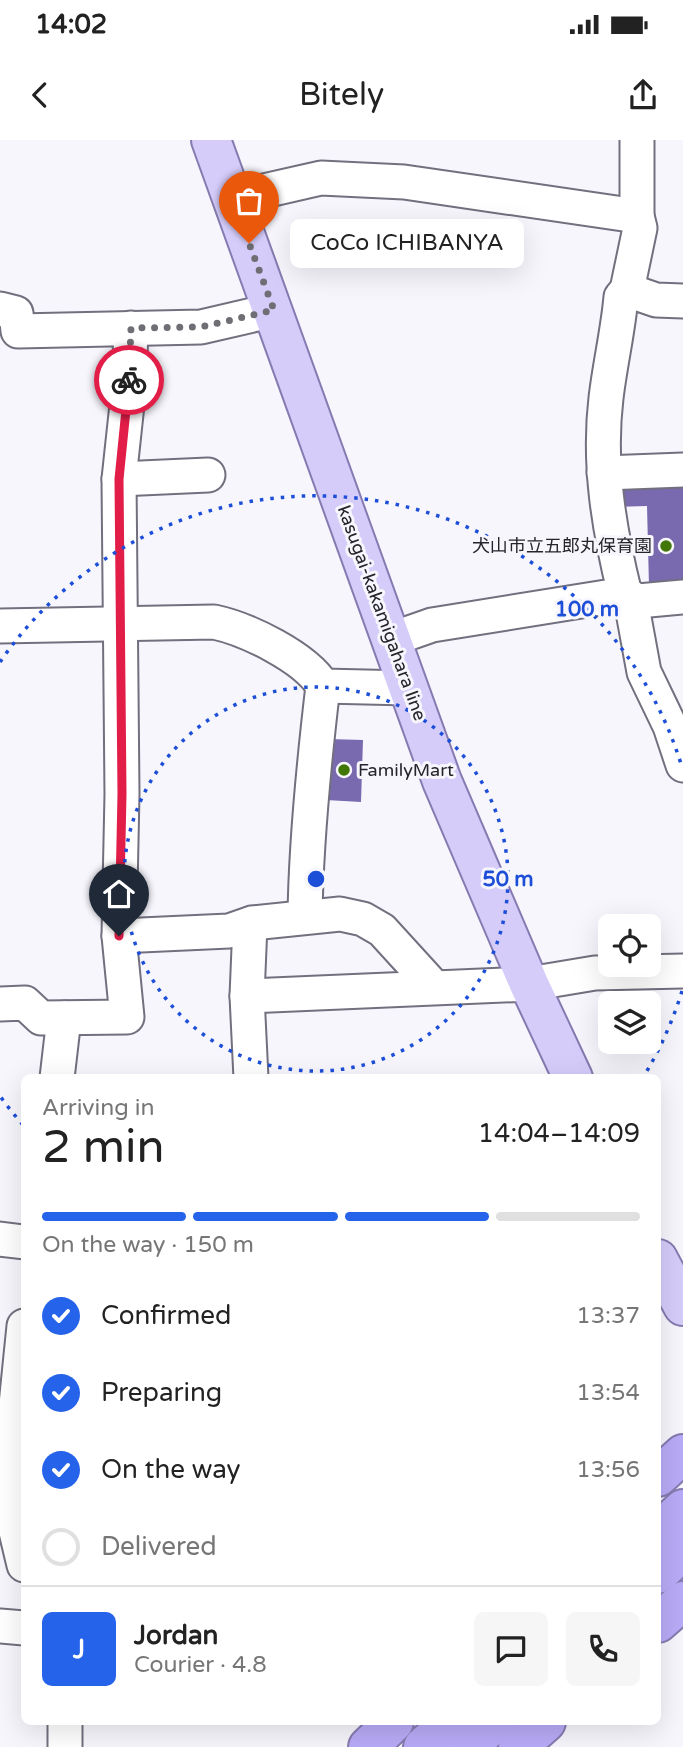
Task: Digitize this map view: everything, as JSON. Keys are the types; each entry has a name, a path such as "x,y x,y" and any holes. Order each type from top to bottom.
{"highway":[{"path":"661,1474 683,1454"},
{"path":"661,1529 683,1509"},
{"path":"661,1571 683,1551"},
{"path":"661,1620 683,1601"},
{"path":"367,1747 391,1725"},
{"path":"423,1747 448,1725"},
{"path":"468,1747 492,1725"},
{"path":"518,1747 543,1725"}],"main road":[{"name":"kasugai-kakamigahara line","path":"211,140 442,781 529,984 571,1074"},
{"path":"664,1263 683,1306"}],"street":[{"path":"637,140 637,216 640,228 627,289 621,297 606,398 604,489 644,672 670,726 683,765"},
{"path":"233,198 321,178 404,182 637,216"},
{"path":"627,289 656,300 683,301"},
{"path":"0,310 16,313 18,331 201,327 274,310"},
{"path":"0,1004 25,1003 41,1018 127,1017 119,936 122,794 119,479 129,387 131,328"},
{"path":"604,473 683,470"},
{"path":"119,479 208,475"},
{"path":"392,639 432,625 627,595 638,601 683,597"},
{"path":"0,626 214,622 234,626 315,673 323,686 306,838 305,916"},
{"path":"323,686 409,688"},
{"path":"119,936 229,931 250,924 340,914 363,919 382,930 434,987"},
{"path":"250,924 247,996 251,1074"},
{"path":"247,996 529,984 594,973 683,971"},
{"path":"57,1074 64,1018"},
{"path":"0,1239 21,1242"},
{"path":"21,1354 6,1494 21,1553"},
{"path":"0,1626 21,1628"},
{"path":"65,1725 65,1747"},
{"path":"358,1725 367,1747"}],"building":[{"name":"犬山市立五郎丸保育園","path":"683,484 683,585 649,586 647,506 613,507 612,486"},
{"name":"FamilyMart","path":"328,739 363,740 361,802 326,800"}],"way so far":[{"path":"129,380 131,328 201,327 274,310 249,243"}],"place":[{"name":"CoCo ICHIBANYA","path":"249,243"},
{"name":"犬山市立五郎丸保育園","path":"666,546"},
{"name":"FamilyMart","path":"344,770"}],"route":[{"path":"119,936 122,794 119,479 129,380"}]}
